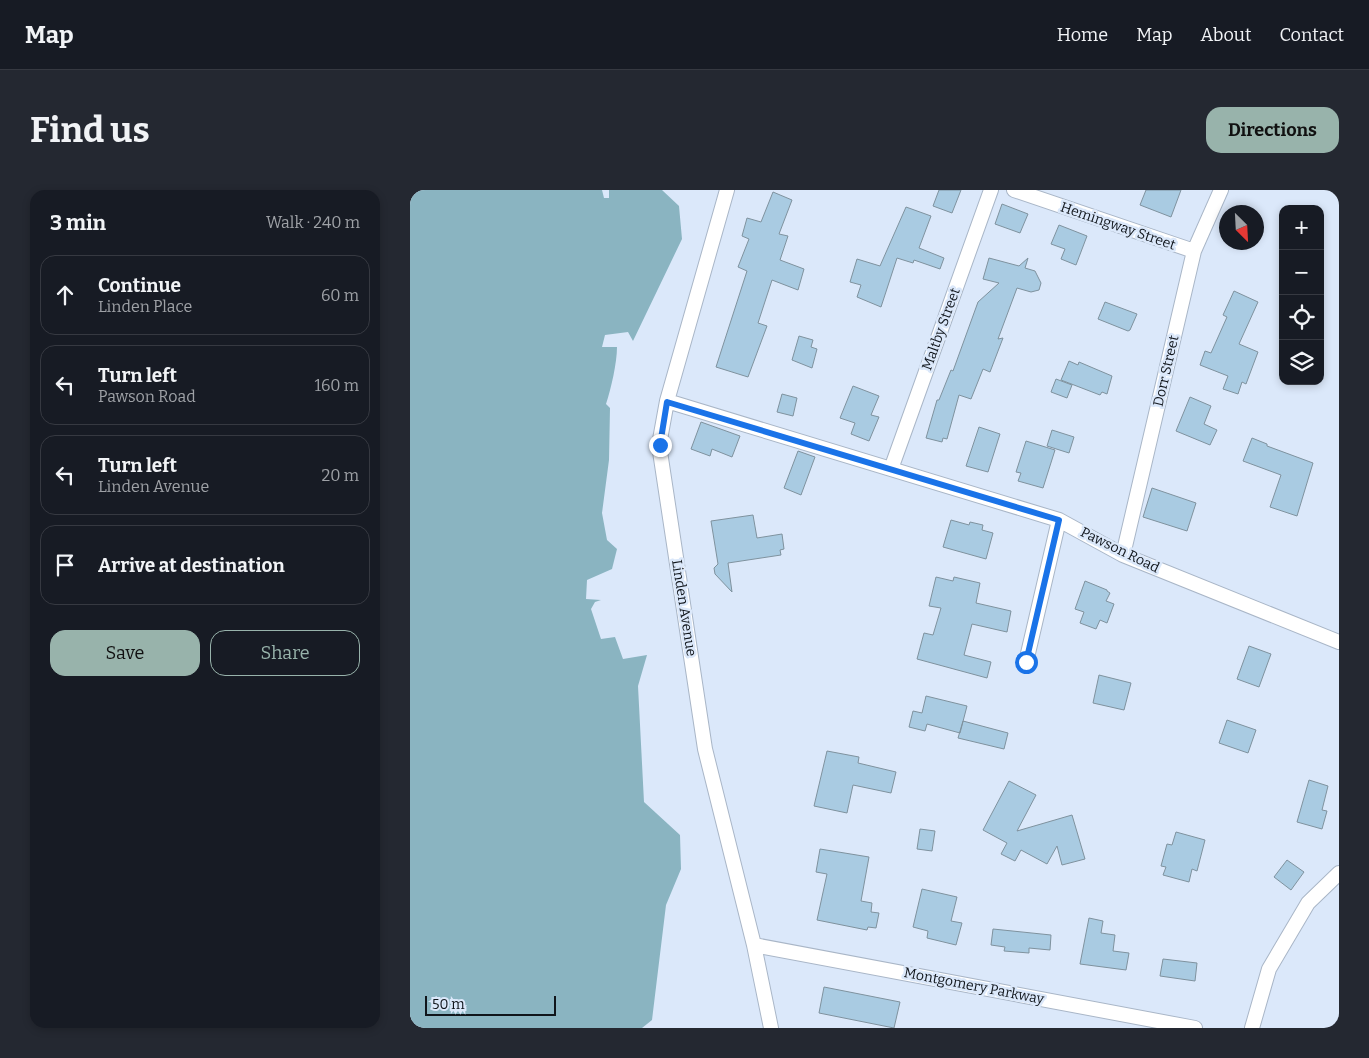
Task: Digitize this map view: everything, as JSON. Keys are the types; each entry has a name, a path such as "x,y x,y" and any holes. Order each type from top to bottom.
{"street":[{"name":"Linden Avenue","path":"727,190 667,402 660,445 705,749 754,945 771,1028"},
{"name":"Maltby Street","path":"891,469 992,190"},
{"name":"Hemingway Street","path":"1014,190 1194,251"},
{"name":"Dorr Street","path":"1123,555 1194,251 1221,190"},
{"name":"Pawson Road","path":"667,402 1059,520 1123,555 1339,642"},
{"path":"1026,662 1059,520"},
{"path":"1252,1028 1269,969 1308,903 1339,873"},
{"name":"Montgomery Parkway","path":"754,945 1195,1028"}],"water":[{"path":"410,190 602,190 604,198 609,198 609,190 662,190 679,206 682,239 633,341 628,332 605,335 602,347 617,347 616,361 606,404 610,408 609,460 602,513 607,540 617,549 612,569 587,580 586,599 601,600 595,602 591,609 601,639 615,637 623,659 647,655 638,686 644,802 680,835 681,869 666,905 652,1020 642,1028 410,1028"}],"building":[{"path":"939,190 961,190 952,213 933,206"},
{"path":"1146,190 1181,190 1171,217 1140,205"},
{"path":"773,192 792,200 779,234 788,236 780,260 804,269 798,290 772,280 758,323 767,326 748,377 716,367 747,271 738,267 749,239 742,236 747,218 761,222"},
{"path":"1002,204 1028,214 1020,233 995,224"},
{"path":"906,207 931,216 919,248 944,258 940,269 914,260 913,263 897,258 881,307 857,297 861,285 850,282 857,259 880,266"},
{"path":"1059,225 1087,236 1076,265 1061,259 1065,249 1051,244"},
{"path":"989,258 1019,266 1028,258 1025,268 1035,271 1041,283 1039,290 1031,292 1017,288 998,339 1003,338 990,372 983,369 971,399 959,395 947,439 943,438 942,442 926,438 937,400 939,400 951,370 953,371 978,302 999,283 983,279"},
{"path":"1234,291 1258,302 1239,344 1258,352 1246,384 1242,382 1238,394 1223,389 1228,376 1200,365 1205,351 1211,353 1227,317 1223,315"},
{"path":"1105,302 1137,314 1130,330 1128,331 1098,319"},
{"path":"799,336 813,340 811,347 817,349 812,368 792,360"},
{"path":"1069,361 1078,365 1079,362 1112,376 1107,394 1102,392 1100,395 1061,380"},
{"path":"1056,379 1072,385 1067,398 1051,392"},
{"path":"853,386 879,396 871,415 879,417 869,441 851,434 855,423 840,418"},
{"path":"782,394 797,398 793,416 777,412"},
{"path":"1190,397 1211,406 1204,424 1217,430 1210,445 1176,431"},
{"path":"701,422 740,436 732,457 712,449 710,456 691,449"},
{"path":"979,427 1000,434 988,472 966,466"},
{"path":"1052,430 1074,437 1069,453 1047,446"},
{"path":"1252,438 1267,444 1267,446 1313,463 1297,516 1270,507 1281,475 1243,461"},
{"path":"1026,441 1055,450 1043,488 1018,481 1021,473 1016,472"},
{"path":"798,451 815,457 801,495 784,488"},
{"path":"1152,488 1196,503 1187,531 1143,517"},
{"path":"753,515 757,538 782,534 784,549 780,550 781,555 728,563 732,592 715,574 714,568 718,564 711,521"},
{"path":"951,520 969,525 970,522 983,525 982,530 993,533 986,559 943,547"},
{"path":"936,577 953,581 954,577 980,583 976,603 1011,611 1007,632 972,624 964,655 991,662 987,678 917,659 924,633 933,635 941,608 929,606"},
{"path":"1085,581 1107,590 1110,593 1106,601 1114,604 1107,623 1100,620 1096,629 1080,623 1084,612 1075,609"},
{"path":"1249,646 1271,654 1259,687 1237,679"},
{"path":"1099,675 1131,683 1124,710 1093,703"},
{"path":"926,696 967,706 960,733 927,724 925,731 909,727 913,711 922,713"},
{"path":"1227,720 1256,730 1248,753 1219,743"},
{"path":"963,721 1008,733 1004,749 958,738"},
{"path":"827,751 859,757 858,763 896,772 891,793 853,785 847,813 814,806"},
{"path":"1309,780 1328,786 1322,810 1327,811 1322,829 1297,822"},
{"path":"1009,781 1036,795 1017,831 1072,815 1085,859 1062,865 1057,846 1047,864 1021,850 1015,861 1001,854 1007,843 983,830"},
{"path":"920,829 935,831 932,851 917,849"},
{"path":"1176,832 1205,840 1197,871 1192,869 1189,882 1163,875 1166,867 1161,866 1167,844 1172,845"},
{"path":"820,849 869,857 861,901 872,903 871,912 879,913 876,928 868,927 867,930 817,920 827,874 816,872"},
{"path":"1287,860 1304,872 1291,890 1274,877"},
{"path":"922,889 957,897 951,921 962,923 956,945 927,938 928,931 913,927"},
{"path":"1089,918 1103,921 1101,933 1115,935 1113,951 1129,953 1126,970 1080,964"},
{"path":"993,929 1051,935 1050,950 1029,948 1029,953 1004,951 1005,947 991,945"},
{"path":"1163,959 1197,963 1195,981 1160,976"},
{"path":"824,987 900,1002 894,1028 819,1013"}],"route":[{"path":"660,445 667,402 1059,520 1026,662"}]}
